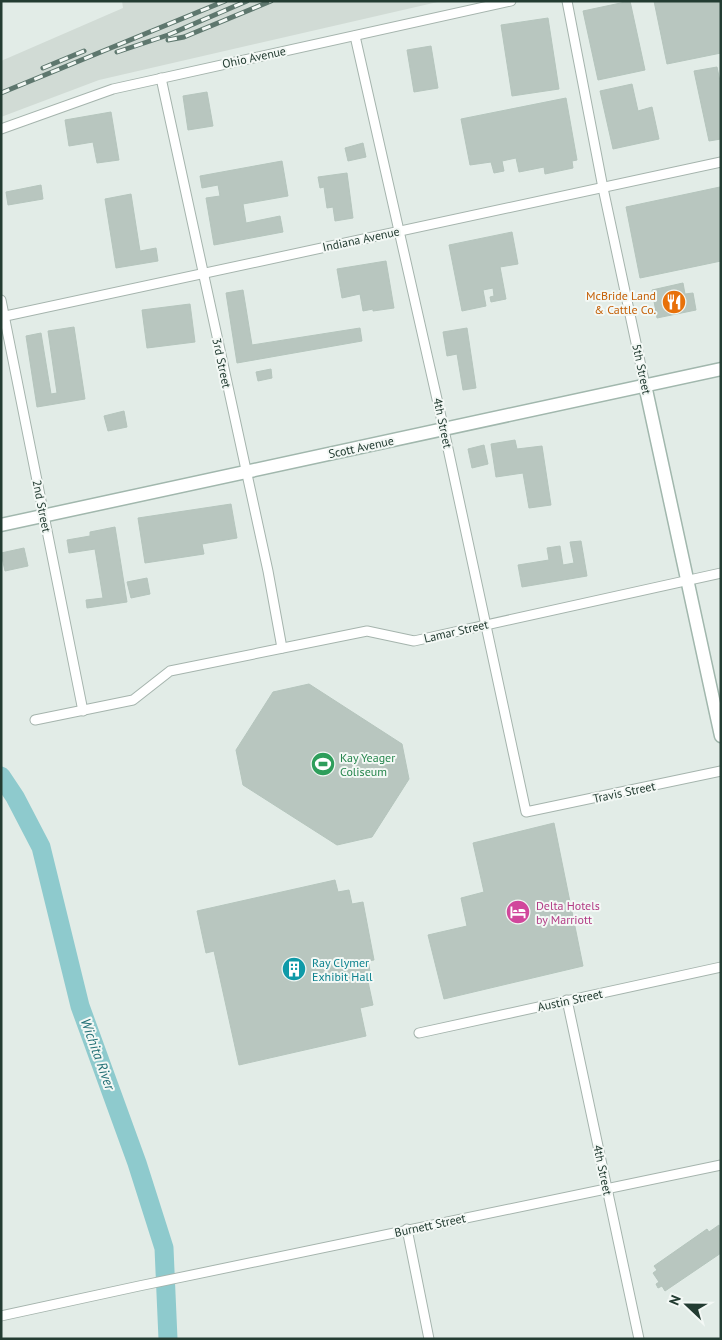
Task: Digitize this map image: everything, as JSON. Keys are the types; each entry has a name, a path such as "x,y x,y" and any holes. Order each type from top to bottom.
{"main road":[{"name":"Scott Avenue","path":"1,526 721,369"},
{"name":"5th Street","path":"645,385 721,736"}],"street":[{"name":"Ohio Avenue","path":"1,129 113,89 511,1"},
{"name":"5th Street","path":"567,1 603,188 645,385"},
{"name":"4th Street","path":"355,36 400,230 526,812"},
{"name":"3rd Street","path":"161,78 282,648"},
{"name":"Indiana Avenue","path":"3,317 721,162"},
{"name":"2nd Street","path":"1,300 83,711"},
{"name":"Lamar Street","path":"35,720 133,700 170,671 367,630 414,641 721,573"},
{"name":"Travis Street","path":"526,812 721,771"},
{"name":"Austin Street","path":"419,1033 721,967"},
{"name":"4th Street","path":"567,1000 639,1339"},
{"name":"Burnett Street","path":"1,1316 407,1229 721,1165"},
{"path":"407,1229 429,1339"}],"shaded area":[{"path":"122,1 442,1 99,80 1,117 1,61 123,8"}],"building":[{"path":"630,1 645,70 598,80 583,11"},
{"path":"654,1 721,1 721,53 667,64"},
{"path":"548,18 559,89 512,96 501,25"},
{"path":"431,46 438,88 414,92 407,50"},
{"path":"717,67 721,86 721,139 709,141 694,71"},
{"path":"632,84 638,111 652,107 659,139 613,149 600,91"},
{"path":"207,92 213,126 188,130 183,96"},
{"path":"566,98 577,160 572,161 573,168 545,174 544,167 519,172 516,158 502,161 504,171 494,173 491,162 470,165 461,119"},
{"path":"111,112 119,160 97,163 93,142 69,146 65,120"},
{"path":"363,143 366,157 348,161 345,148"},
{"path":"282,161 288,196 243,204 246,223 280,216 283,232 214,245 206,198 220,196 218,185 202,188 200,176"},
{"path":"347,173 353,218 335,221 333,207 327,208 324,187 320,188 318,177"},
{"path":"41,185 43,199 8,205 6,192"},
{"path":"720,187 721,261 640,278 626,207"},
{"path":"131,194 140,251 156,248 158,261 116,268 105,199"},
{"path":"512,232 518,264 500,267 506,299 491,302 490,297 494,296 493,288 483,290 486,306 462,311 449,245"},
{"path":"386,261 394,308 363,311 360,294 342,298 337,269"},
{"name":"McBride Land & Cattle Co.","path":"683,283 685,294 693,293 696,310 657,318 652,290"},
{"path":"243,290 252,345 360,328 362,341 237,363 226,293"},
{"path":"190,304 195,342 147,348 142,310"},
{"path":"74,327 85,399 37,407 26,336 41,333 51,394 57,393 48,331"},
{"path":"467,328 476,388 463,390 457,354 447,356 443,332"},
{"path":"271,369 272,378 258,381 256,372"},
{"path":"124,411 127,427 108,431 104,416"},
{"path":"515,440 517,449 542,446 551,505 529,508 523,473 496,477 491,444"},
{"path":"484,445 488,464 472,468 468,449"},
{"path":"231,504 237,538 202,544 204,554 145,563 138,518"},
{"path":"115,527 127,602 87,608 86,600 103,598 95,549 69,553 67,540 90,536 90,532"},
{"path":"581,541 587,576 522,587 518,565 549,560 547,548 560,546 563,565 574,563 570,542"},
{"path":"24,548 28,566 5,571 1,553"},
{"path":"147,578 150,594 131,598 127,582"},
{"name":"Kay Yeager Coliseum","path":"309,684 402,744 409,779 372,837 337,845 243,785 236,750 273,692"},
{"name":"Delta Hotels by Marriott","path":"554,823 583,966 444,999 428,935 467,926 461,898 484,892 473,843"},
{"name":"Ray Clymer Exhibit Hall","path":"335,880 338,892 349,890 352,904 363,902 374,960 368,961 371,976 367,977 373,1005 360,1008 366,1036 239,1065 214,951 206,953 197,911"},
{"path":"719,1225 721,1253 665,1291 662,1286 658,1288 656,1284 659,1282 653,1273 657,1270 654,1266 707,1229 709,1232"}],"waterway":[{"name":"Wichita River","path":"1,776 15,797 41,847 80,1006 137,1163 164,1248 168,1339"}],"railway":[{"path":"1,93 225,1"},
{"path":"117,52 168,35 247,1"},
{"path":"168,40 184,37 271,1"},
{"path":"43,68 84,51"}],"place":[{"name":"McBride Land & Cattle Co.","path":"674,302"},
{"name":"Kay Yeager Coliseum","path":"323,764"},
{"name":"Delta Hotels by Marriott","path":"518,912"},
{"name":"Ray Clymer Exhibit Hall","path":"294,969"}]}
